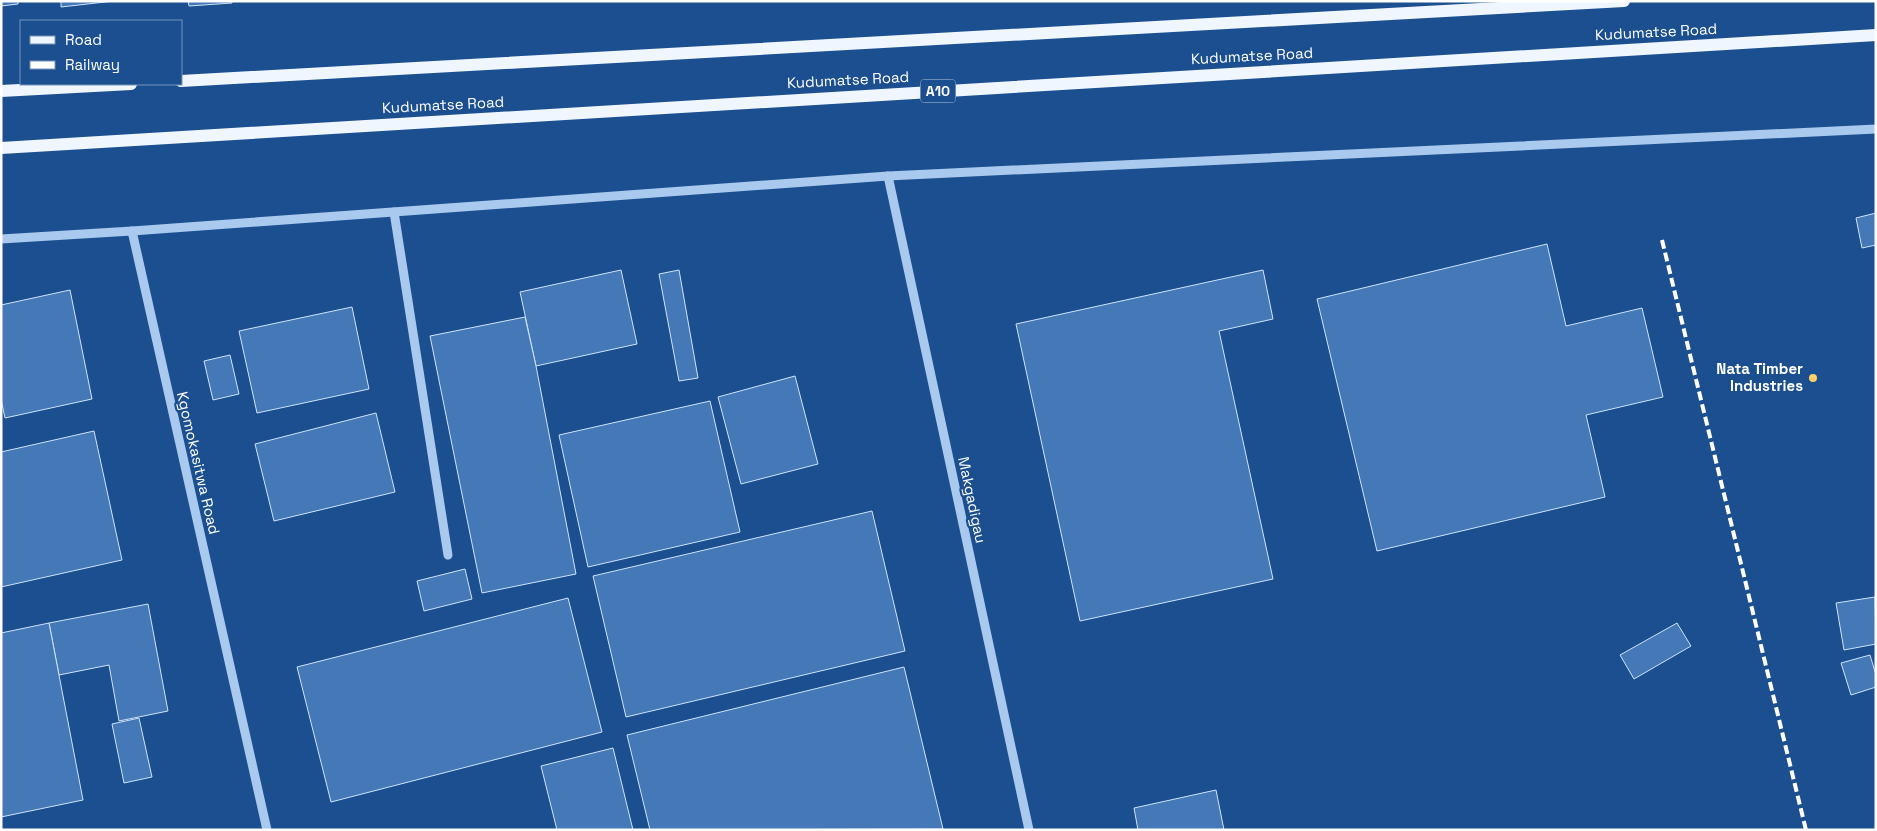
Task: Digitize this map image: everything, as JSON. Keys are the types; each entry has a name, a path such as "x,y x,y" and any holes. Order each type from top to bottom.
{"main road":[{"path":"182,81 1624,1"},
{"name":"Kudumatse Road","path":"1,148 1876,35"},
{"path":"1,91 112,85"}],"street":[{"path":"1,239 888,176 1876,130"},
{"name":"Makgadigau","path":"888,176 1029,830"},
{"path":"394,212 448,555"},
{"name":"Kgomokasitwa Road","path":"132,231 266,830"}],"building":[{"path":"1,1 18,1 18,4 1,6"},
{"path":"61,1 114,1 61,7"},
{"path":"188,1 232,1 232,3 189,6"},
{"path":"1876,213 1876,245 1862,248 1856,218"},
{"path":"1547,244 1566,326 1642,308 1663,397 1586,415 1605,497 1377,551 1317,299"},
{"path":"621,270 637,344 536,366 520,292"},
{"path":"679,270 698,378 679,381 659,274"},
{"path":"1263,270 1273,319 1219,331 1273,579 1080,621 1016,324"},
{"path":"70,290 92,399 5,418 1,399 1,305"},
{"path":"352,307 369,389 257,413 239,331"},
{"path":"525,317 576,574 482,593 430,336"},
{"path":"230,355 239,394 213,400 204,361"},
{"path":"795,376 818,464 741,484 718,397"},
{"path":"710,401 740,532 588,567 559,435"},
{"path":"376,413 395,492 274,521 255,444"},
{"path":"94,431 122,560 1,587 1,452"},
{"path":"872,511 905,651 626,717 593,576"},
{"path":"465,569 472,599 424,611 417,581"},
{"path":"1875,597 1876,644 1844,650 1836,603"},
{"path":"568,598 602,732 331,802 297,667"},
{"path":"148,604 168,711 119,721 109,665 59,675 49,623"},
{"path":"49,623 83,800 1,817 1,633"},
{"path":"1677,623 1691,646 1634,679 1620,655"},
{"path":"1870,655 1876,675 1876,687 1851,695 1841,663"},
{"path":"904,667 943,829 650,830 627,735"},
{"path":"139,718 152,777 124,783 112,724"},
{"path":"613,748 633,830 557,830 541,766"},
{"path":"1216,790 1224,830 1138,830 1134,808"}],"railway":[{"path":"1662,240 1806,830"}],"place":[{"name":"Nata Timber Industries","path":"1813,378"}]}
